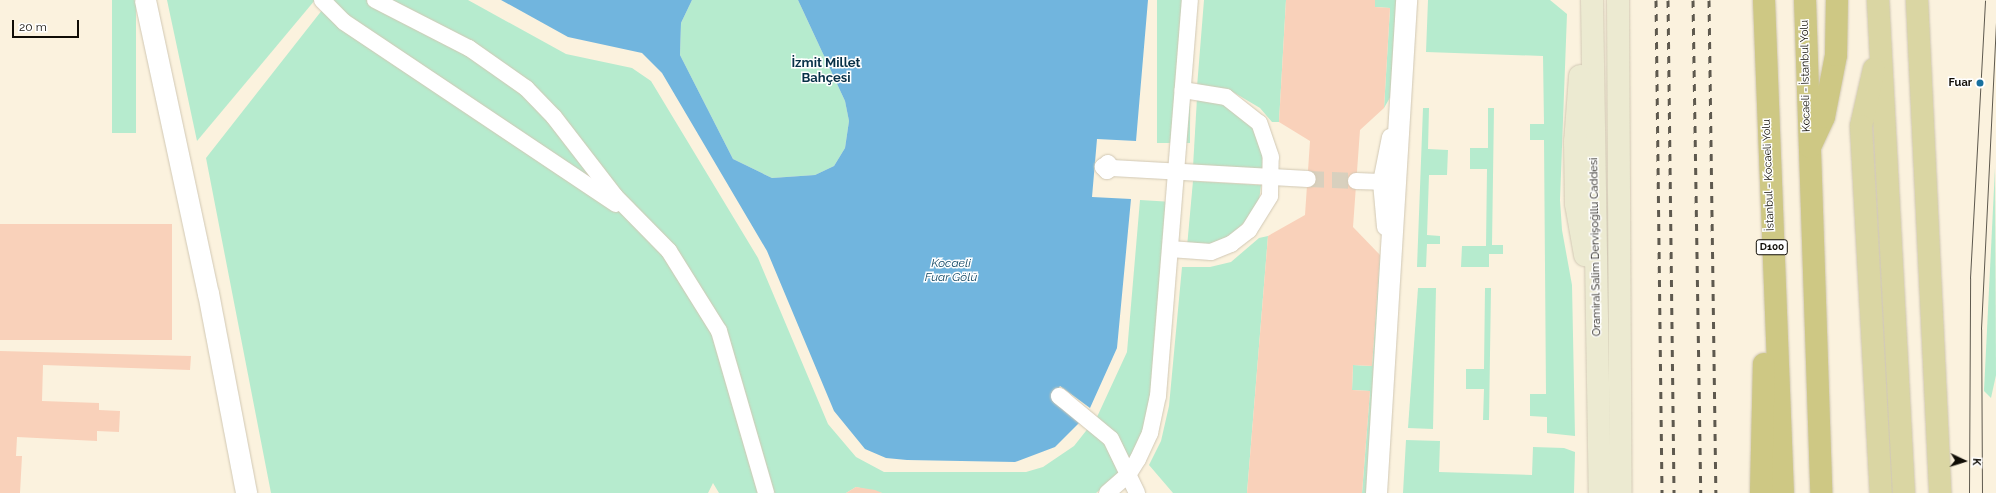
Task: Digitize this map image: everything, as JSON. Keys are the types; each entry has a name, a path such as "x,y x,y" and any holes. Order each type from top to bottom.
{"highway":[{"name":"İstanbul - Kocaeli Yolu","path":"1764,0 1768,159 1783,493"},
{"name":"Kocaeli - İstanbul Yolu","path":"1805,0 1814,358"},
{"path":"1808,151 1824,117 1836,55 1837,0"},
{"path":"1761,493 1768,159"},
{"path":"1814,358 1821,493"},
{"path":"1814,358 1835,493"}],"main road":[{"name":"Oramiral Salim Dervişoğllu Caddesi","path":"1618,0 1622,493"},
{"path":"1878,0 1879,44 1904,493"},
{"path":"1917,0 1940,493"},
{"name":"Oramiral Salim Dervişoğllu Caddesi","path":"1592,7 1600,493"},
{"path":"1879,44 1860,126 1881,493"}],"street":[{"path":"145,0 208,293 246,493"},
{"path":"322,0 344,22 639,220"},
{"path":"375,0 469,48 509,75 554,117 615,196 669,251 719,331 766,493"},
{"path":"1107,493 1128,474 1150,433 1158,396 1190,0"},
{"path":"1376,493 1406,0"},
{"path":"1390,493 1417,0"},
{"path":"1390,272 1381,182 1401,89"},
{"path":"1170,249 1211,252 1231,244 1249,230 1263,212 1270,196 1268,142 1259,123 1226,97 1183,90"},
{"path":"1112,168 1308,179"},
{"path":"1356,181 1381,182"},
{"path":"1064,400 1111,440 1137,493"}],"green space":[{"path":"112,0 136,0 136,133 112,133"},
{"path":"167,0 315,0 197,141"},
{"path":"330,0 468,0 566,54 632,68 651,81 758,258 828,424 856,457 884,472 1026,472 1043,467 1074,446 1097,417 1127,352 1140,200 1173,202 1158,396 1141,445 1119,474 1096,493 882,493 856,487 846,493 719,493 713,483 708,493 271,493 206,158"},
{"path":"692,0 798,0 845,101 849,121 845,148 834,166 815,175 772,178 733,159 680,55 681,23"},
{"path":"1157,0 1190,0 1190,143 1157,143"},
{"path":"1204,0 1286,0 1279,122 1272,122 1260,108 1228,89 1197,87"},
{"path":"1375,0 1401,0 1396,87 1384,108 1390,8 1375,7"},
{"path":"1428,0 1550,0 1567,14 1560,200 1562,230 1572,285 1575,436 1547,433 1547,417 1530,416 1530,394 1546,394 1544,140 1530,140 1530,124 1544,124 1543,56 1426,52"},
{"path":"1197,98 1225,102 1250,121 1262,153 1263,171 1193,167"},
{"path":"1423,108 1429,108 1428,149 1448,150 1447,175 1429,175 1427,235 1440,236 1440,244 1427,244 1426,267 1417,267"},
{"path":"1488,108 1494,108 1492,245 1503,245 1503,254 1489,254 1489,267 1461,267 1462,246 1486,246 1487,169 1470,169 1470,148 1488,148"},
{"path":"1995,168 1996,375 1991,398 1984,391"},
{"path":"1193,181 1261,185 1259,201 1250,217 1225,242 1187,247"},
{"path":"1268,236 1247,493 1173,493 1149,465 1161,441 1169,406 1182,267 1210,267 1231,262 1259,238"},
{"path":"1380,255 1386,273 1372,493 1362,493 1370,391 1352,390 1353,365 1372,366"},
{"path":"1418,288 1436,288 1433,429 1408,428"},
{"path":"1485,288 1491,288 1489,420 1483,420 1484,389 1466,389 1466,369 1484,369"},
{"path":"1406,440 1440,441 1439,472 1532,475 1533,447 1564,448 1575,452 1574,493 1403,493"}],"water":[{"name":"Kocaeli Fuar Gölü","path":"501,0 692,0 681,23 680,55 733,159 772,178 815,175 834,166 845,148 849,121 845,101 798,0 1148,0 1136,141 1097,139 1092,197 1131,199 1117,348 1090,408 1060,386 1052,399 1081,421 1055,447 1015,462 907,460 886,458 865,449 834,411 767,251 662,73 642,53 568,37"}],"building":[{"path":"1286,0 1375,0 1375,7 1390,8 1384,108 1360,130 1353,227 1380,255 1372,366 1353,365 1352,390 1370,391 1362,493 1247,493 1268,236 1305,215 1310,141 1279,122"},
{"path":"0,224 172,224 172,340 0,340"},
{"path":"0,351 191,356 190,370 43,365 42,401 99,403 99,410 120,411 119,432 97,431 97,441 17,437 16,456 22,456 20,493 0,493"},
{"path":"856,487 875,490 882,493 846,493"}],"tunnel":[{"path":"1308,179 1356,181"}],"tram line":[{"path":"1969,493 1970,278 1985,0"},
{"path":"1982,493 1981,329 1996,18"}],"railway":[{"path":"1656,0 1662,493"},
{"path":"1668,0 1674,493"},
{"path":"1693,0 1701,493"},
{"path":"1709,0 1716,493"}],"place":[{"name":"Fuar","path":"1980,83"}],"district":[{"name":"İzmit Millet Bahçesi","path":"826,72"}]}
